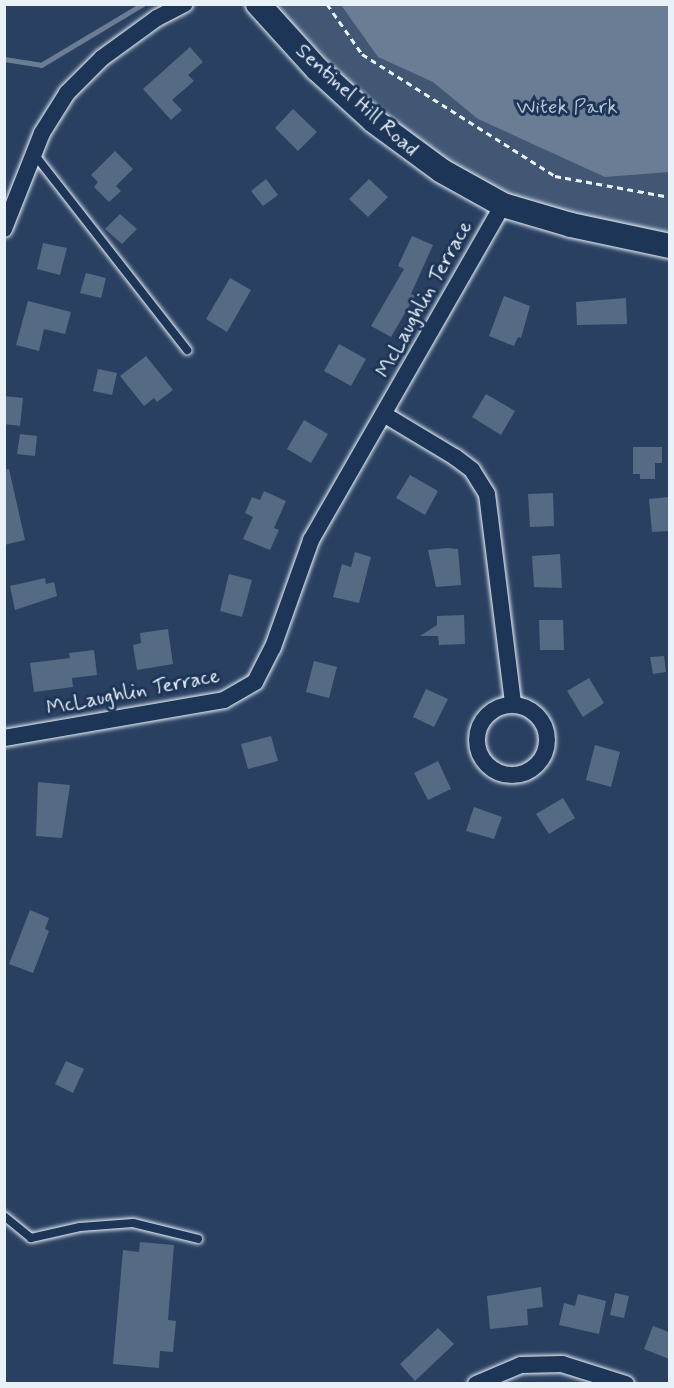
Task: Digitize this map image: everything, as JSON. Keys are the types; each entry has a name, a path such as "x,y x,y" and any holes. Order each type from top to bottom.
{"main road":[{"name":"Sentinel Hill Road","path":"258,4 317,69 404,145 503,205 669,246"}],"street":[{"path":"4,229 52,114 83,75 158,18 185,4"},
{"name":"McLaughlin Terrace","path":"4,738 224,699 255,682 273,647 311,540 385,415 503,205"},
{"path":"385,415 455,457 472,470 487,494 513,704"},
{"path":"513,704 533,711 541,719 548,740 546,751 533,768 511,775 489,766 477,745 480,727 490,712 513,704"},
{"path":"476,1383 520,1365 562,1364 626,1383"}],"lane":[{"path":"34,154 187,350"},
{"path":"4,1216 31,1238 80,1227 133,1223 198,1239"}],"path":[{"path":"327,4 362,54 555,176 669,197"}],"green space":[{"name":"Witek Park","path":"274,5 669,5 669,240 504,195 439,158 372,105"}],"shaded area":[{"name":"Witek Park","path":"341,5 669,5 669,172 605,177 478,119 433,82 378,57"}],"building":[{"path":"190,47 203,62 188,75 194,81 172,100 182,110 171,120 143,89"},
{"path":"293,109 317,132 298,151 275,128"},
{"path":"115,151 133,169 116,186 121,191 109,202 94,187 98,182 91,175"},
{"path":"266,179 278,195 263,206 251,191"},
{"path":"369,179 388,197 368,217 349,199"},
{"path":"120,214 137,229 122,244 105,229"},
{"path":"412,236 433,245 411,294 415,296 391,337 371,326 404,269 398,266"},
{"path":"43,243 67,248 60,275 37,269"},
{"path":"86,273 106,278 101,298 80,293"},
{"path":"230,278 251,290 227,332 206,319"},
{"path":"504,296 530,306 521,338 518,337 514,346 489,336"},
{"path":"626,298 627,324 577,325 576,302"},
{"path":"28,301 71,312 65,334 44,329 39,351 16,345"},
{"path":"339,344 366,359 351,386 324,371"},
{"path":"146,356 173,390 157,402 154,398 144,406 120,376"},
{"path":"98,369 117,373 112,395 93,391"},
{"path":"486,394 515,411 501,435 472,417"},
{"path":"4,396 23,398 20,426 4,424"},
{"path":"304,420 328,434 311,463 287,449"},
{"path":"20,434 37,436 35,456 17,454"},
{"path":"633,447 662,447 662,463 655,463 655,479 640,479 640,474 633,474"},
{"path":"9,469 25,540 4,545 4,470"},
{"path":"410,475 438,491 425,515 396,498"},
{"path":"264,491 286,501 274,528 279,530 270,550 243,539 253,517 245,513 252,497 260,500"},
{"path":"553,493 554,526 530,527 528,494"},
{"path":"669,497 669,531 652,532 649,499"},
{"path":"458,549 461,585 436,587 428,550"},
{"path":"355,552 371,557 359,603 333,597 342,564 351,567"},
{"path":"560,554 562,588 534,587 532,556"},
{"path":"229,574 252,580 242,617 220,611"},
{"path":"45,578 46,584 54,582 57,596 15,610 10,586"},
{"path":"464,615 465,644 439,645 438,636 420,636 437,625 437,616"},
{"path":"539,620 563,620 564,650 540,650"},
{"path":"168,629 173,664 137,670 133,645 141,643 140,633"},
{"path":"94,650 97,675 72,678 73,687 34,692 30,663 70,658 69,653"},
{"path":"664,656 666,672 653,674 650,657"},
{"path":"314,661 337,667 329,698 306,692"},
{"path":"589,678 604,703 583,717 567,691"},
{"path":"426,689 448,699 434,727 413,717"},
{"path":"271,736 278,761 248,769 241,744"},
{"path":"595,745 620,752 611,787 586,780"},
{"path":"438,761 451,789 428,800 414,773"},
{"path":"38,782 70,785 62,838 36,836"},
{"path":"563,798 575,818 549,834 536,814"},
{"path":"474,807 502,817 494,839 466,831"},
{"path":"30,910 49,918 45,929 49,931 33,973 9,964"},
{"path":"66,1061 84,1069 73,1093 55,1084"},
{"path":"140,1242 174,1245 168,1320 176,1321 173,1352 160,1351 159,1368 113,1364 123,1250 139,1252"},
{"path":"541,1287 543,1307 527,1309 528,1325 490,1329 487,1296"},
{"path":"615,1293 629,1296 624,1318 610,1315"},
{"path":"578,1294 606,1301 599,1334 559,1325 564,1303 575,1306"},
{"path":"653,1326 669,1332 669,1359 644,1349"},
{"path":"438,1328 454,1344 415,1381 400,1364"}],"waterway":[{"path":"4,59 41,65 143,4"}]}
